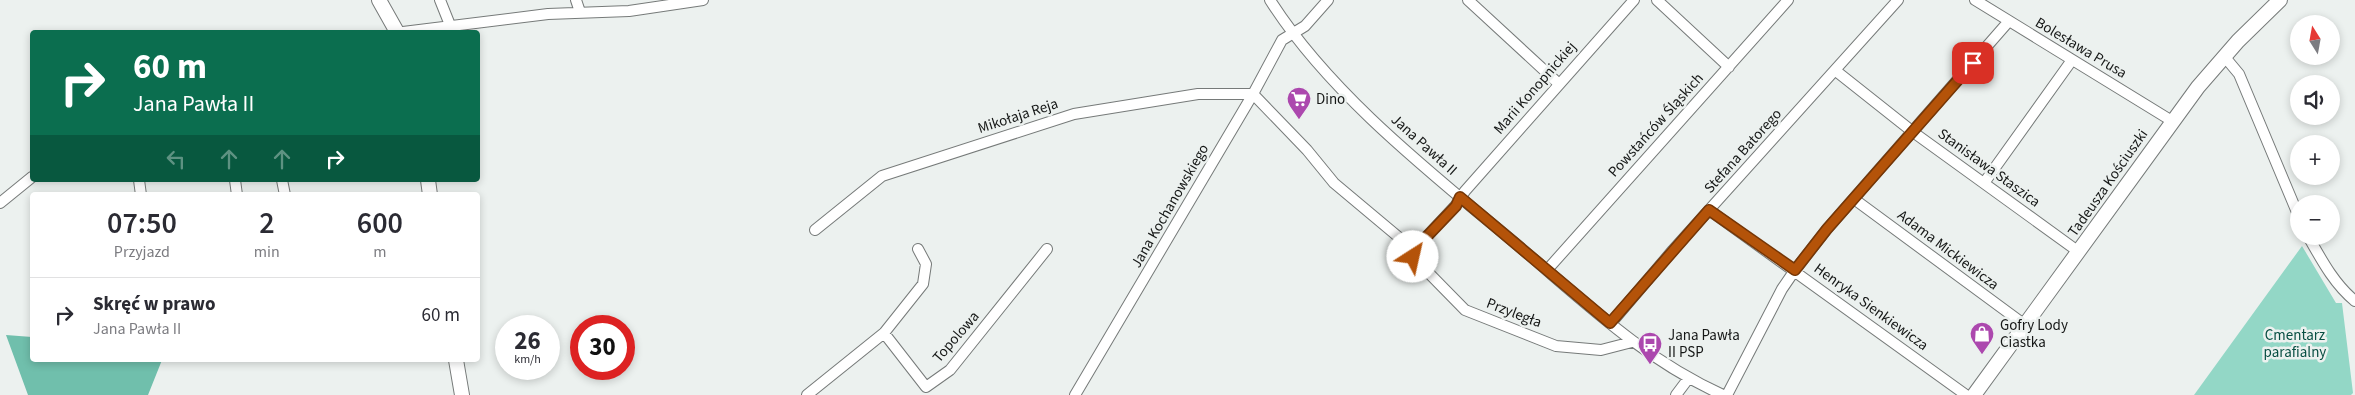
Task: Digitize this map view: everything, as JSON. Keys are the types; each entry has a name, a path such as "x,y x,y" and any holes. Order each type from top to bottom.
{"main road":[{"path":"379,0 396,30"},
{"name":"Tadeusza Kościuszki","path":"1974,395 2172,121 2224,56 2280,0"},
{"path":"456,362 462,395"}],"street":[{"path":"440,0 450,25"},
{"path":"576,0 580,12"},
{"path":"416,30 580,12 629,11 703,0"},
{"name":"Jana Pawła II","path":"1270,0 1292,34 1370,117 1460,197 1632,342 1688,379 1725,395"},
{"name":"Jana Kochanowskiego","path":"1075,395 1253,94 1282,40 1305,26 1328,0"},
{"name":"Marii Konopnickiej","path":"1460,197 1634,0"},
{"path":"1657,0 1729,67"},
{"name":"Powstańców Śląskich","path":"1547,270 1788,0"},
{"name":"Stefana Batorego","path":"1610,323 1898,0"},
{"name":"Bolesława Prusa","path":"1975,0 2172,121"},
{"path":"1473,2 1560,84"},
{"path":"1725,395 1782,289 1795,270 1854,199 2009,21"},
{"path":"2224,56 2239,74 2290,196"},
{"path":"1984,183 2072,60"},
{"name":"Stanisława Staszica","path":"1836,71 1913,132 2079,252"},
{"name":"Mikołaja Reja","path":"815,230 882,176 1074,114 1198,94 1253,94"},
{"name":"Przyległa","path":"1253,94 1308,150 1334,183 1414,250 1413,257 1465,310 1556,346 1601,350 1632,342"},
{"path":"0,203 30,180"},
{"path":"1414,250 1456,206 1460,197"},
{"name":"Adama Mickiewicza","path":"1854,199 2025,325"},
{"name":"Henryka Sienkiewicza","path":"1709,210 1795,270 1966,395"},
{"path":"2314,245 2339,285 2355,300"},
{"path":"807,395 884,333 923,284 926,264 918,249"},
{"name":"Topolowa","path":"884,333 926,387 950,370 1047,249"},
{"path":"1676,395 1688,379"}],"green space":[{"name":"Cmentarz parafialny","path":"2302,246 2336,303 2342,303 2353,393 2351,395 2194,395"},
{"path":"6,335 30,337 30,362 161,362 148,395 28,395"}],"place":[{"name":"Dino","path":"1299,120"},
{"name":"Gofry Lody Ciastka","path":"1982,355"},
{"name":"Jana Pawła II PSP","path":"1650,365"}],"route":[{"path":"1413,257 1414,250 1456,206 1460,197 1610,323 1709,210 1795,270 1827,229 1973,63"}]}
